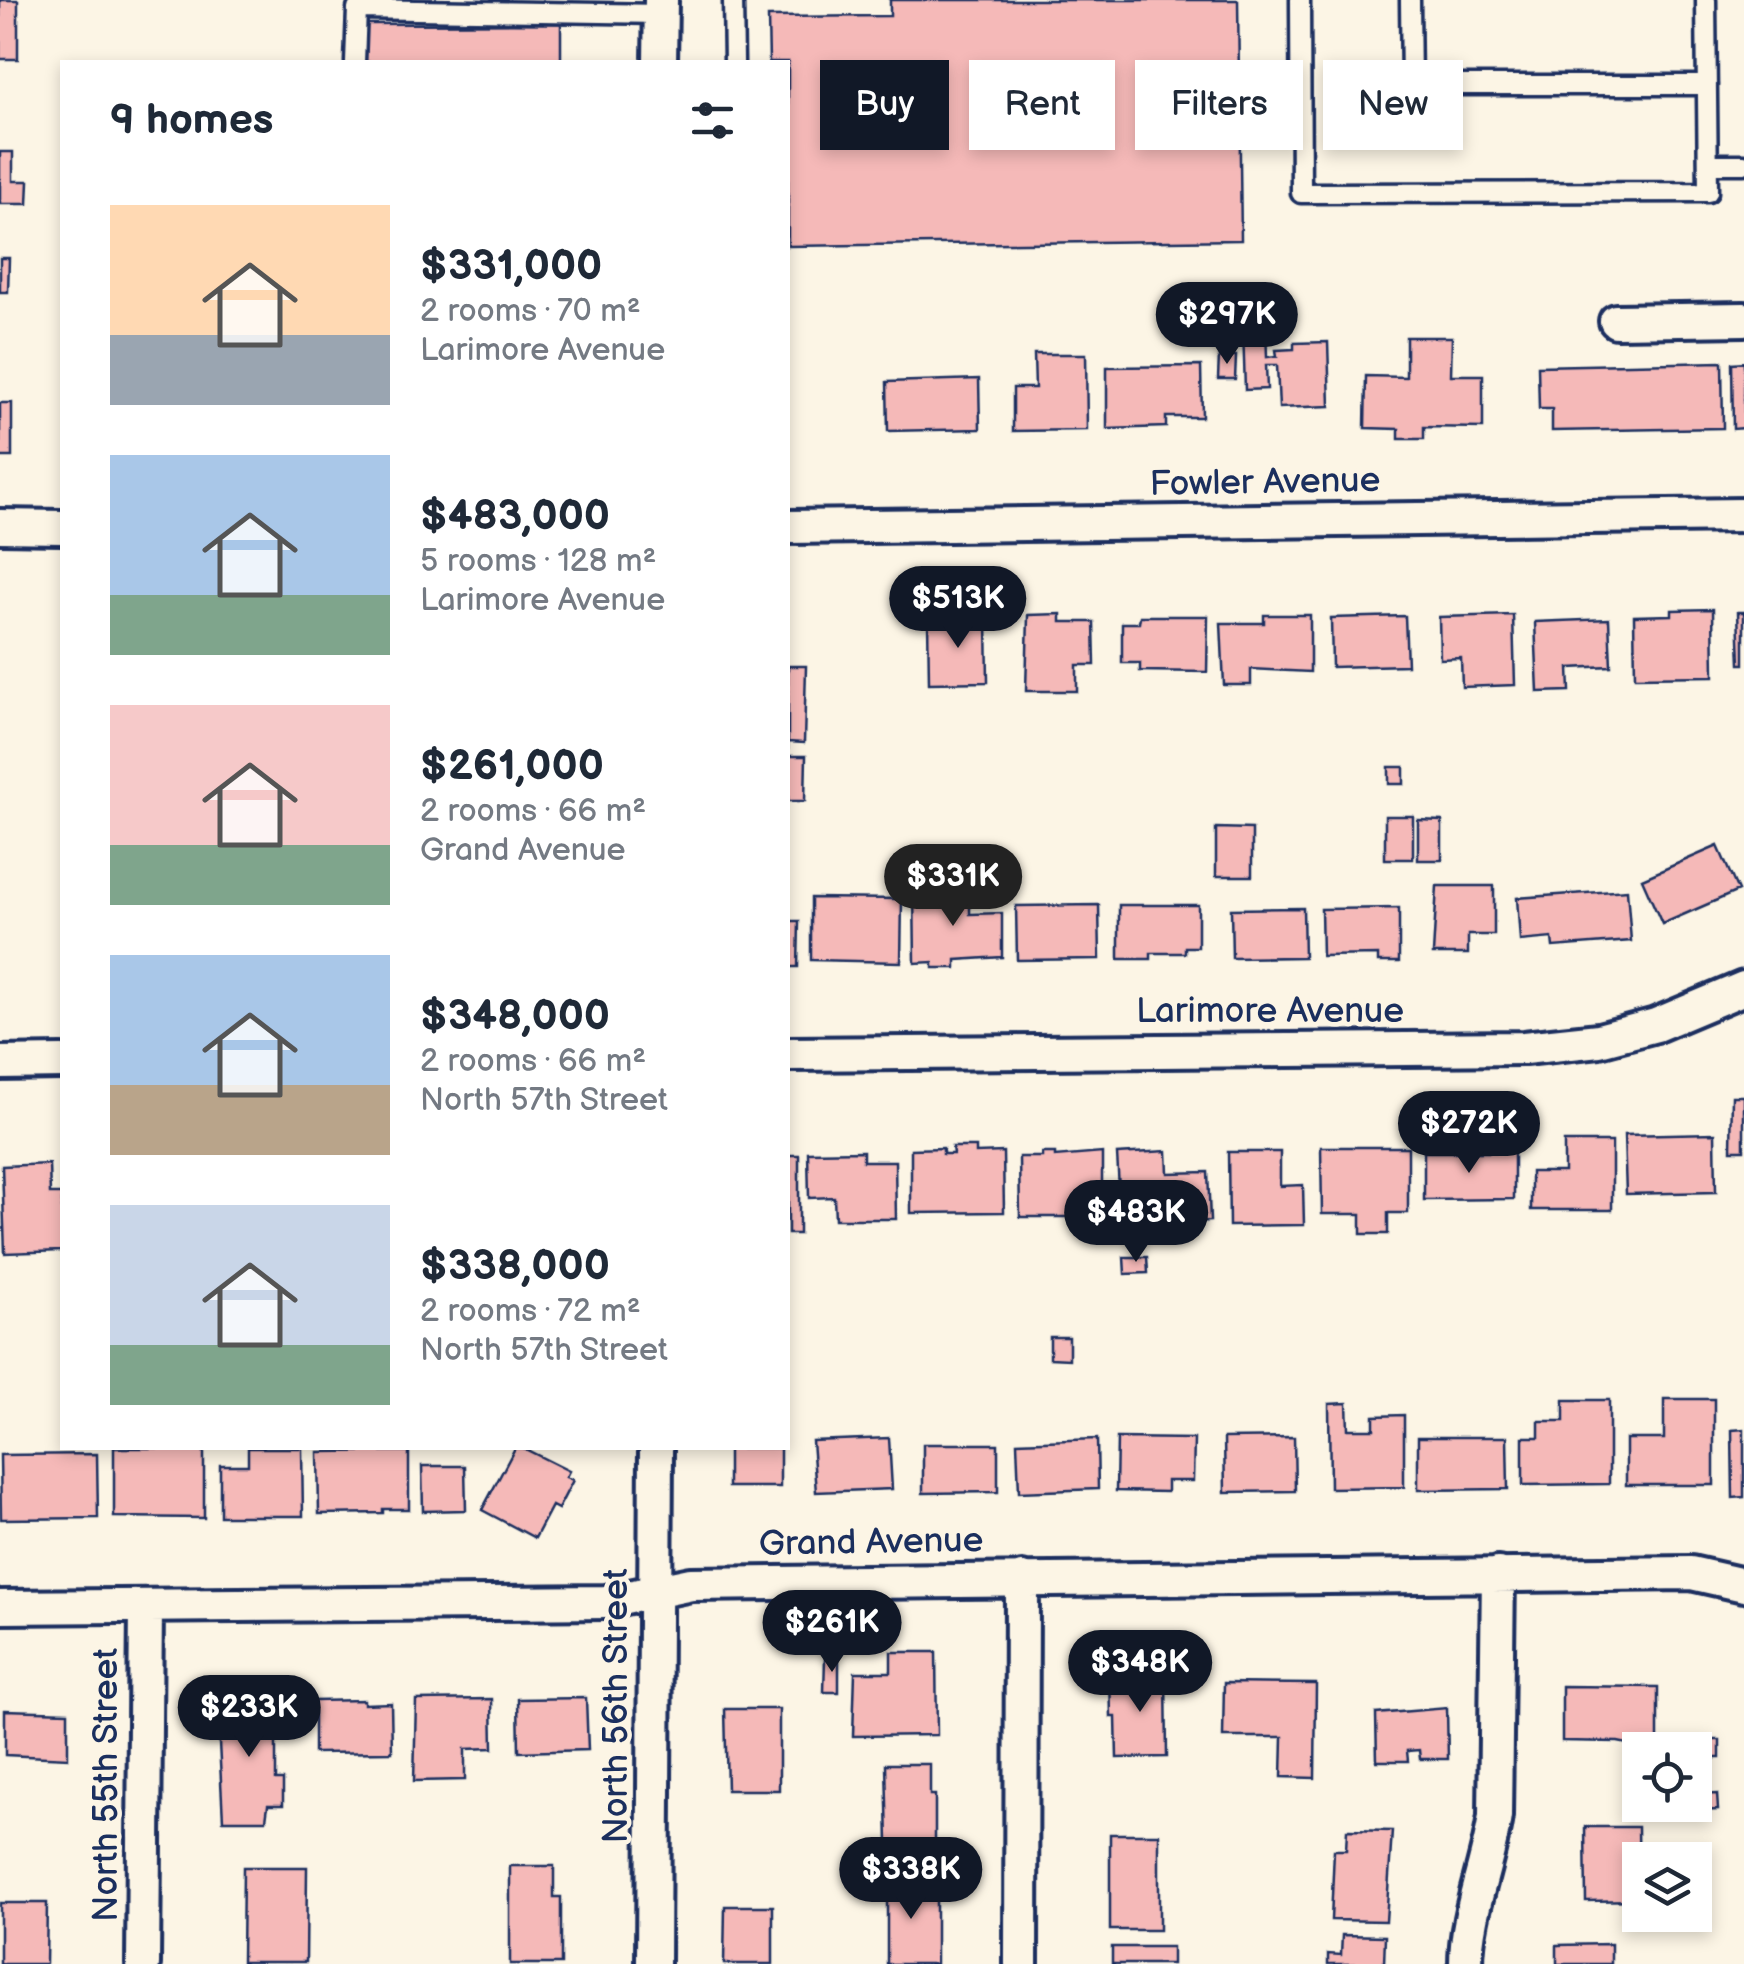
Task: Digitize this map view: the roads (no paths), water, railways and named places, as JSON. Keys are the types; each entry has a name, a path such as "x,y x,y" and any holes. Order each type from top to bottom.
{"street":[{"path":"660,60 661,7"},
{"path":"1616,320 1744,318"},
{"name":"Fowler Avenue","path":"790,527 1744,515"},
{"path":"0,526 60,526"},
{"name":"Larimore Avenue","path":"790,1054 1524,1048 1599,1040 1656,1025 1744,988"},
{"path":"0,1063 60,1062"},
{"name":"North 56th Street","path":"654,1964 656,1450"},
{"name":"Grand Avenue","path":"0,1607 606,1602 690,1584 1022,1579 1692,1573 1744,1585"},
{"path":"1466,1964 1470,1922 1490,1855 1496,1816 1498,1574"},
{"path":"1021,1964 1022,1579"},
{"name":"North 55th Street","path":"143,1964 146,1606"}],"lane":[{"path":"733,0 734,60"},
{"path":"1300,0 1301,193 1708,192 1706,0"},
{"path":"1410,0 1411,85 1707,85"},
{"path":"355,60 357,9 661,7"},
{"path":"1708,164 1744,164"}]}
